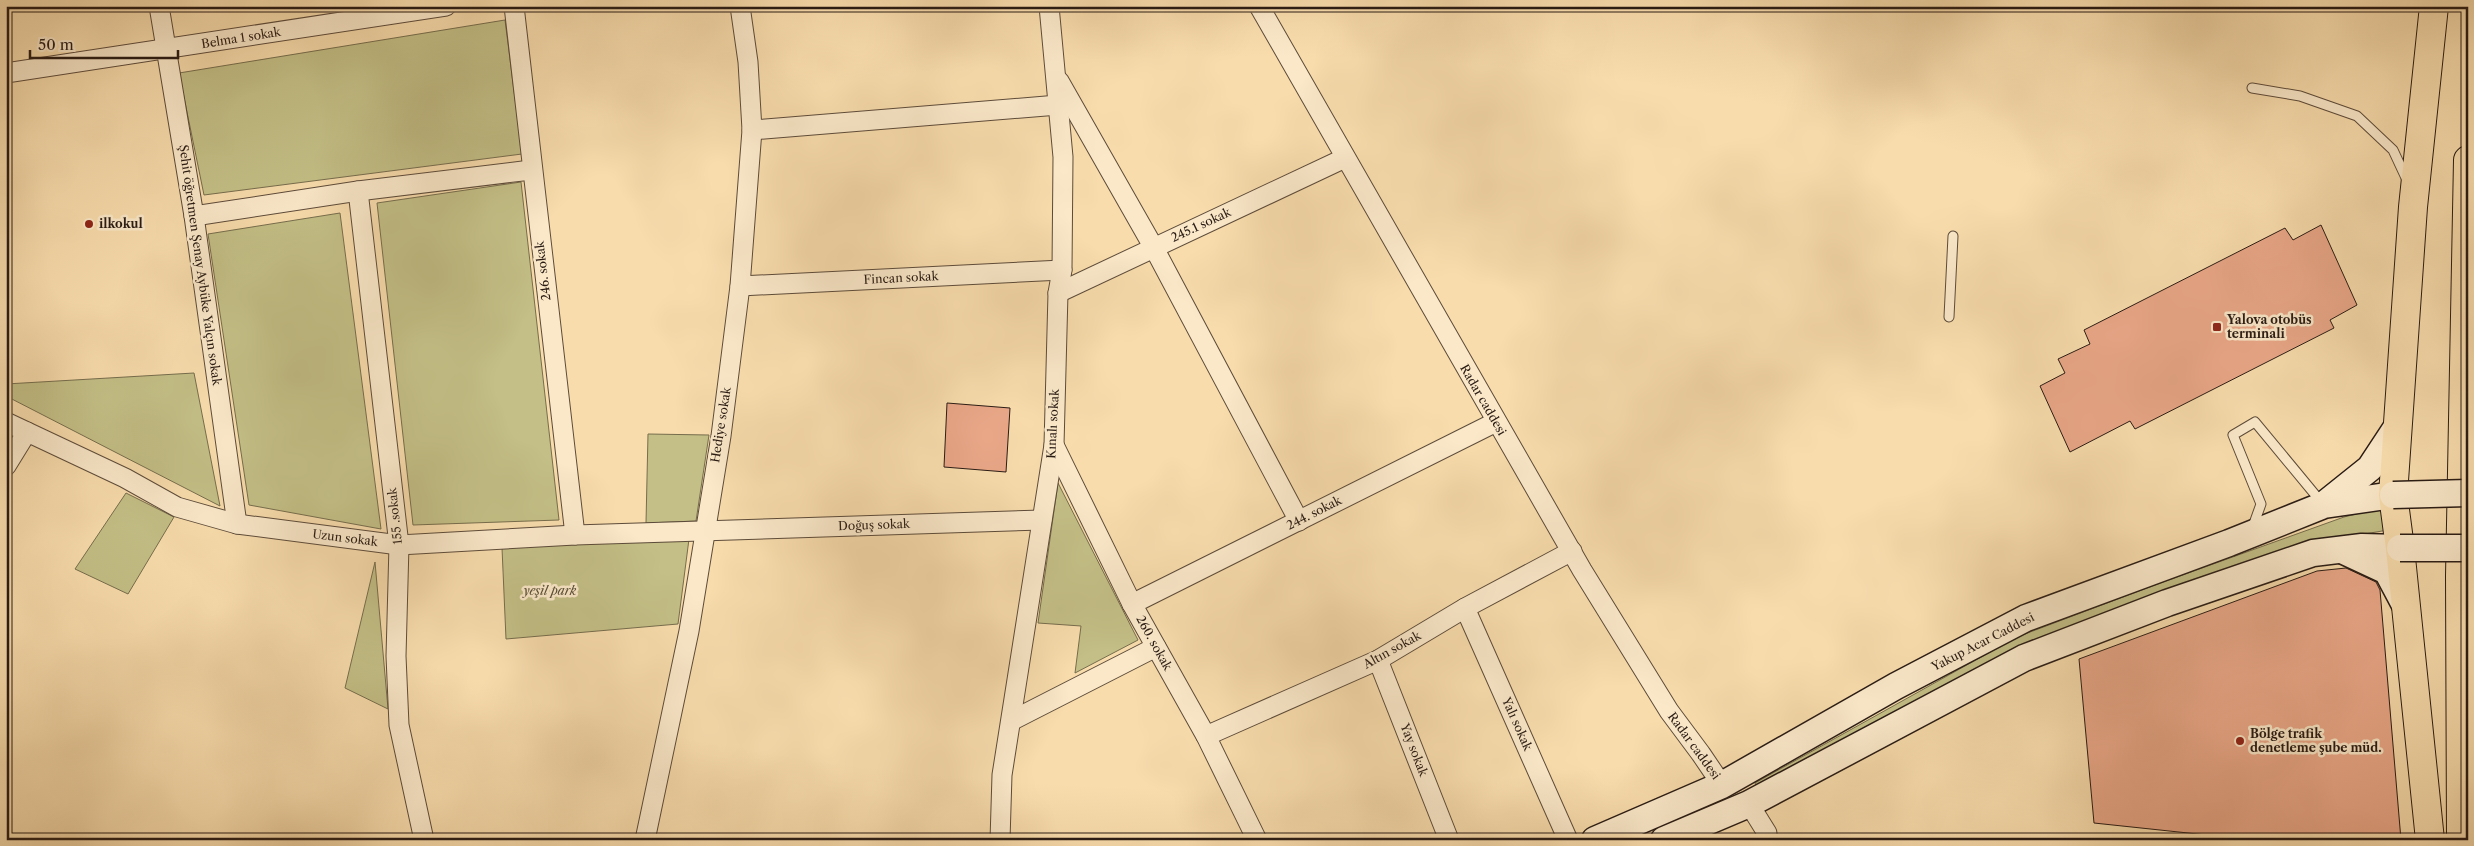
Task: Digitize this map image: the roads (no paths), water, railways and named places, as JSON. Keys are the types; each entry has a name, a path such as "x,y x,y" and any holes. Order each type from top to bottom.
{"highway":[{"path":"2430,840 2404,603 2400,548 2392,495 2414,195 2434,6"},
{"path":"2461,840 2460,576 2468,160"}],"street":[{"name":"Şehit öğretmen Şenay Aybüke Yalçın sokak","path":"160,6 194,216 237,524"},
{"name":"Belma 1 sokak","path":"6,73 446,6"},
{"name":"246. sokak","path":"514,6 531,170 574,535"},
{"name":"Hediye sokak","path":"645,840 689,631 721,436 740,286 752,130 748,62 740,6"},
{"name":"Kınalı sokak","path":"1000,840 1002,775 1054,444 1058,293 1062,270 1063,157 1049,6"},
{"name":"Radar caddesi","path":"1259,6 1496,422 1572,551 1669,711 1702,754 1722,785"},
{"path":"1055,76 1154,248 1299,521"},
{"path":"752,130 1058,105"},
{"name":"245.1 sokak","path":"1058,293 1345,158"},
{"path":"194,216 358,191 531,170"},
{"name":"155 .sokak","path":"358,191 399,545 396,656 399,725 424,840"},
{"name":"Fincan sokak","path":"740,286 1062,270"},
{"name":"Uzun sokak","path":"6,422 125,478 177,507 237,524 399,545 574,535 706,531"},
{"name":"244. sokak","path":"1132,604 1496,422"},
{"path":"2324,505 2370,468 2397,427"},
{"path":"6,466 27,432"},
{"name":"260. sokak","path":"1054,444 1132,604 1206,736 1257,840"},
{"name":"Yakup Acar Caddesi","path":"1595,840 1722,785 1896,686 2026,618 2250,535 2324,505 2392,495 2468,493"},
{"name":"Doğuş sokak","path":"706,531 1042,520"},
{"path":"1664,840 1749,804 2024,658 2167,603 2313,553 2341,549 2468,548"},
{"path":"2341,549 2387,571 2404,603"},
{"name":"Altın sokak","path":"1206,736 1378,660 1465,608 1572,551"},
{"name":"Yalı sokak","path":"1465,608 1568,840"},
{"path":"1012,720 1156,647"},
{"name":"Yay sokak","path":"1378,660 1449,840"},
{"path":"1749,804 1766,833 1766,840"}],"lane":[{"path":"2252,88 2300,96 2357,116 2393,150 2414,195"},
{"path":"1949,318 1953,236"},
{"path":"2250,535 2261,504 2233,435 2255,422 2324,505"}],"place":[{"name":"ilkokul","path":"89,224"},
{"name":"Yalova otobüs terminali","path":"2217,327"},
{"name":"Bölge trafik denetleme şube müd.","path":"2240,741"}],"park label":[{"name":"yeşil park","path":"550,591"}]}
